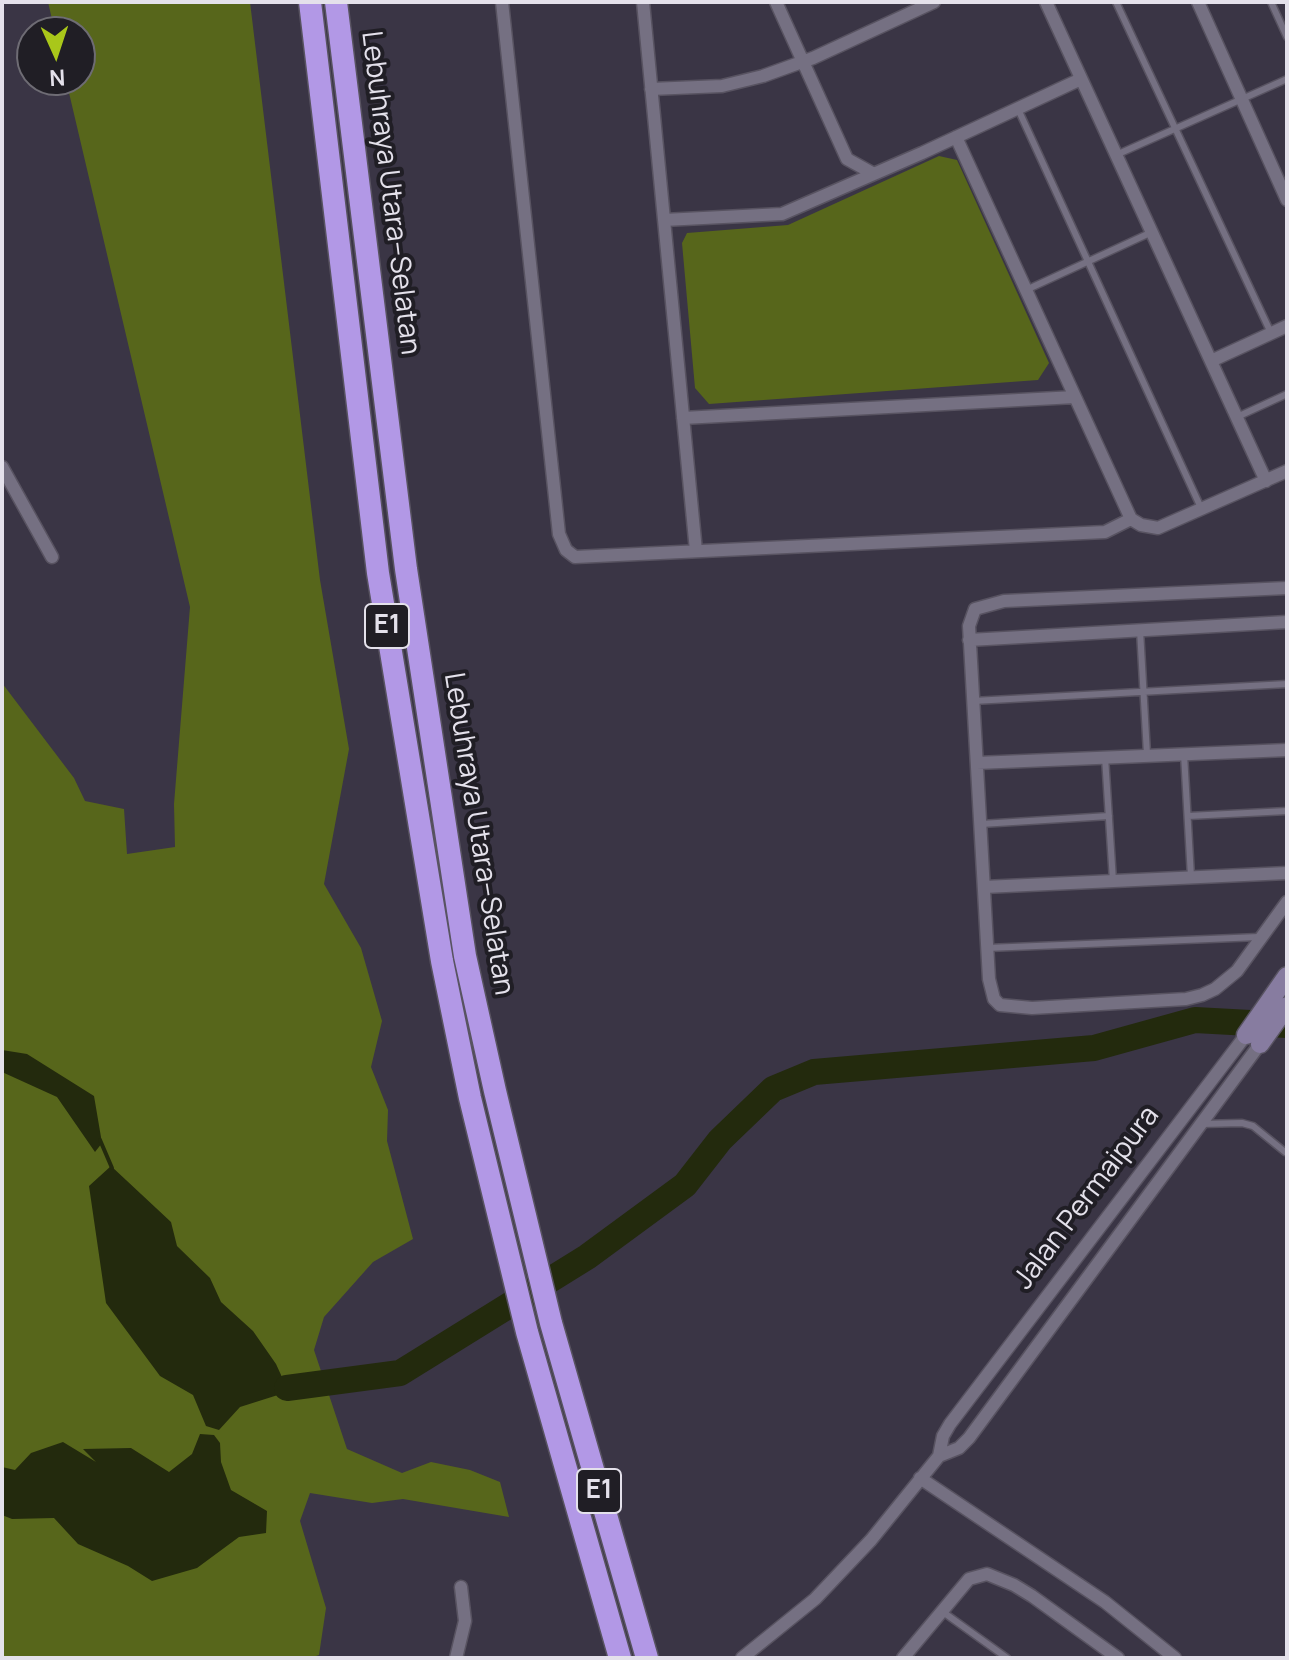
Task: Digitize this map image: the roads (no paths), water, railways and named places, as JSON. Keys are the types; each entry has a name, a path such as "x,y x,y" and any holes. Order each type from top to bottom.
{"highway":[{"name":"Lebuhraya Utara–Selatan","path":"310,2 378,573 442,961 470,1098 527,1332 620,1658"},
{"name":"Lebuhraya Utara–Selatan","path":"336,2 406,569 465,956 551,1323 647,1658"}],"main road":[{"name":"Jalan Permaipura","path":"1253,1040 1286,977"},
{"name":"Jalan Permaipura","path":"1253,1040 1287,1006"}],"street":[{"path":"502,2 559,534 566,550 575,557 1105,532 1131,519"},
{"path":"643,2 696,551"},
{"path":"776,2 847,159 874,174"},
{"path":"651,89 722,86 763,76 803,62 934,2"},
{"path":"1046,2 1266,481"},
{"path":"1198,2 1287,200"},
{"path":"664,220 782,214 1081,79"},
{"path":"956,137 1131,519 1141,525 1158,528 1287,471"},
{"path":"1211,361 1287,326"},
{"path":"683,418 1075,397"},
{"path":"2,467 52,557"},
{"path":"1287,588 1004,601 980,607 972,613 969,640 989,979 994,999 1000,1005 1032,1008 1186,999 1202,995 1215,989 1237,971 1287,902"},
{"path":"969,640 1287,622"},
{"path":"977,763 1287,750"},
{"path":"984,887 1287,873"},
{"name":"Jalan Permaipura","path":"742,1658 766,1642 815,1599 871,1540 939,1456 959,1448 969,1438 1200,1124 1253,1040"},
{"name":"Jalan Permaipura","path":"939,1456 943,1436 950,1424 1253,1040"},
{"path":"920,1478 1105,1602 1175,1658"},
{"path":"903,1658 969,1579 987,1574 1032,1596 1117,1658"},
{"path":"456,1658 465,1621 461,1587"}],"lane":[{"path":"1116,2 1271,333"},
{"path":"1271,2 1287,37"},
{"path":"1116,155 1287,79"},
{"path":"1018,108 1202,510"},
{"path":"1026,290 1152,232"},
{"path":"1237,417 1287,394"},
{"path":"1140,630 1147,756"},
{"path":"973,701 1287,684"},
{"path":"1184,754 1191,877"},
{"path":"1105,757 1113,881"},
{"path":"1188,816 1287,811"},
{"path":"980,824 1109,816"},
{"path":"987,948 1262,937"},
{"path":"1200,1124 1242,1123 1253,1126 1285,1152"},
{"path":"943,1612 1007,1658"}],"waterway":[{"path":"287,1388 400,1373 587,1257 685,1185 720,1140 773,1089 814,1072 1094,1048 1195,1020 1287,1025"},
{"path":"100,1140 112,1168"}]}
